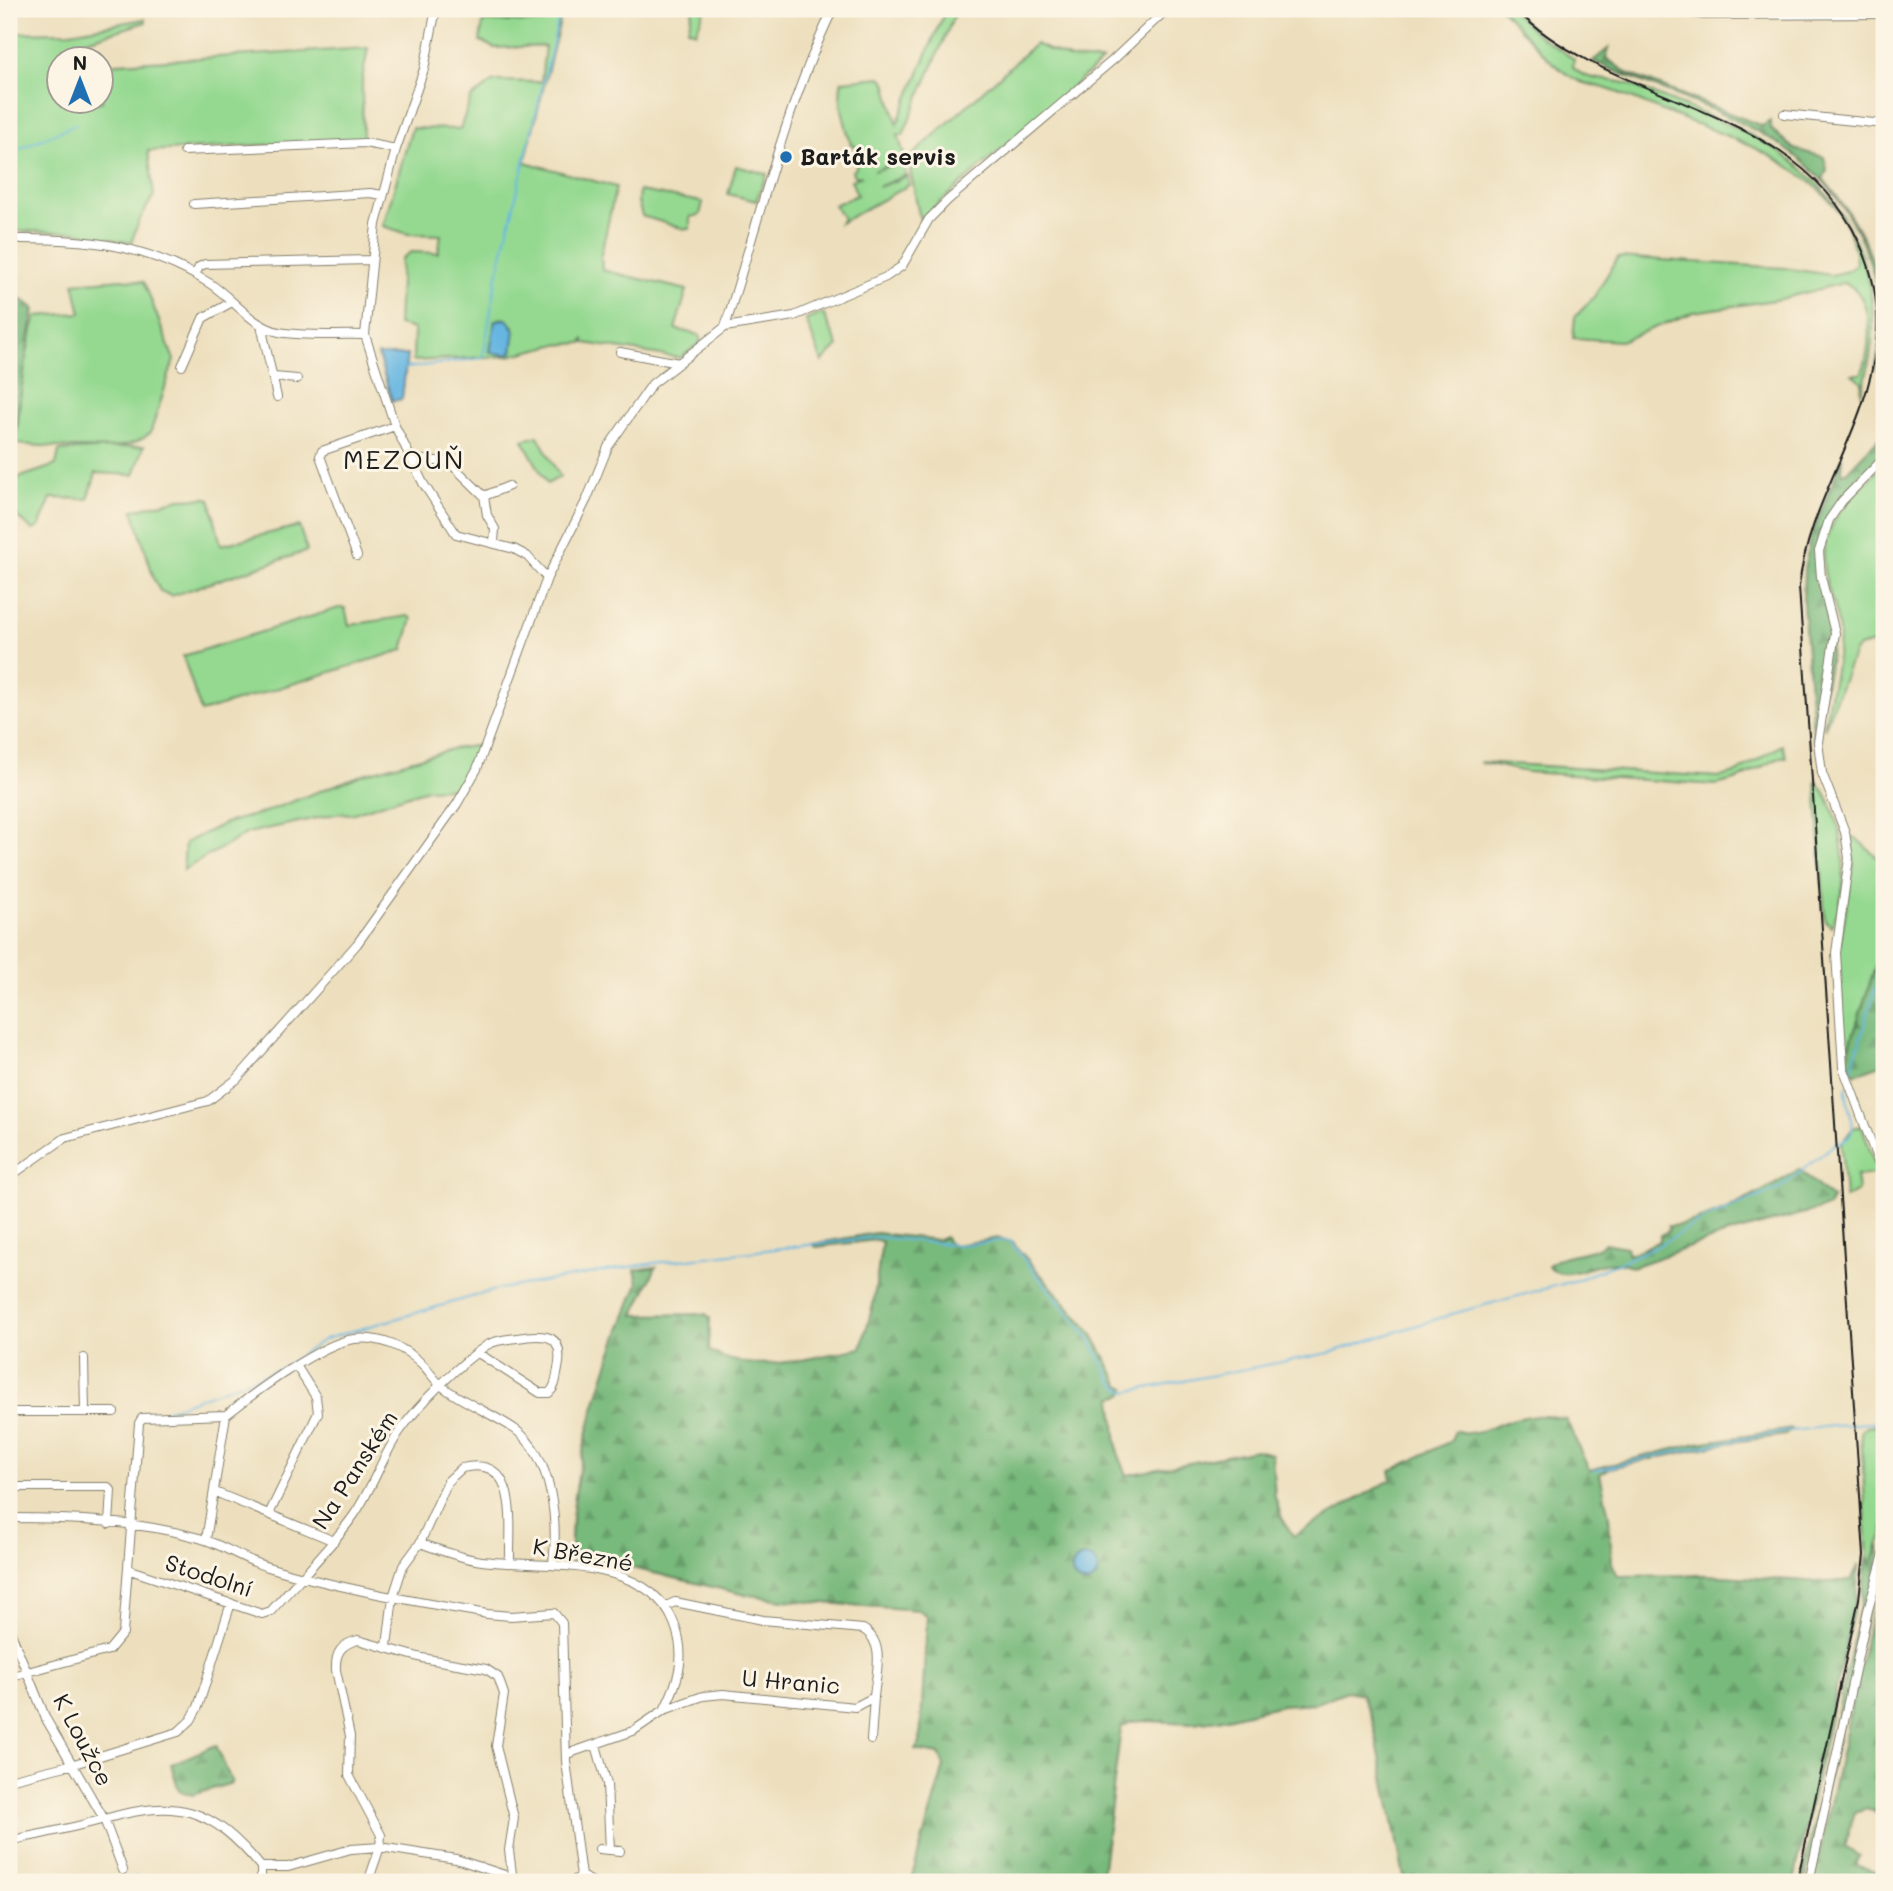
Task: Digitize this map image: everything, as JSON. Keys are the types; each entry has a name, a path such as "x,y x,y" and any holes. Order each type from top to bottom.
{"street":[{"path":"436,9 424,69 383,195 370,260 365,335 395,426 411,459 456,534 472,540 494,542 527,556 547,578"},
{"path":"725,327 780,140 812,52 833,9"},
{"path":"9,1177 33,1158 75,1134 218,1096 237,1079 327,979 406,878 477,768 547,578 620,426 652,384 725,327 794,316 886,277 902,266 929,219 948,200 1113,60 1167,9"},
{"path":"1663,9 1703,15 1884,14"},
{"path":"1784,114 1884,124"},
{"path":"184,151 365,143 396,149"},
{"path":"194,204 383,195"},
{"path":"9,239 79,239 102,242 142,253 195,275 261,325 279,332 365,335"},
{"path":"195,275 198,267 205,264 370,260"},
{"path":"182,366 203,317 232,302"},
{"path":"261,325 277,397"},
{"path":"620,352 679,363"},
{"path":"274,377 297,379"},
{"path":"357,556 320,456 322,451 395,426"},
{"path":"1884,458 1842,501 1822,536 1819,564 1833,617 1834,651 1818,742 1822,773 1845,832 1849,858 1836,953 1845,1077 1863,1117 1884,1177"},
{"path":"411,459 449,462 484,496 487,515 495,529 494,542"},
{"path":"484,496 509,486"},
{"name":"Na Panském","path":"303,1576 334,1541 374,1482 399,1433 441,1386 478,1353 494,1342 539,1335 549,1337 561,1353 555,1384 549,1393 540,1394 478,1353"},
{"path":"9,1677 108,1650 118,1642 125,1623 139,1423 142,1418 226,1415 335,1343 373,1339 411,1354 441,1386 519,1432 537,1454 549,1492 554,1532 554,1564"},
{"path":"84,1358 85,1412"},
{"path":"270,1512 318,1413 316,1397 297,1367"},
{"path":"9,1412 114,1412"},
{"path":"205,1540 226,1415"},
{"path":"387,1646 393,1597 407,1558 420,1543 448,1481 462,1468 478,1466 494,1471 506,1486 510,1562"},
{"path":"9,1487 108,1487 111,1490 109,1524"},
{"path":"215,1492 270,1512 334,1541"},
{"path":"9,1518 50,1518 133,1527 205,1540 267,1567 393,1597 487,1614 510,1616 547,1612 559,1617 563,1633 567,1754 581,1876"},
{"name":"K Březné","path":"420,1543 470,1559 554,1564 630,1579 654,1593 666,1606"},
{"path":"1809,1882 1868,1610 1884,1554"},
{"name":"Stodolní","path":"130,1570 266,1614 303,1576"},
{"path":"664,1710 678,1678 682,1652 666,1606 675,1602 763,1620 863,1629 873,1635 878,1648 871,1740"},
{"path":"9,1780 74,1764 178,1732 191,1720 231,1603"},
{"name":"K Loužce","path":"9,1628 46,1719 104,1819 123,1870"},
{"path":"368,1882 380,1847 378,1828 349,1775 350,1736 336,1660 341,1648 349,1642 365,1641 422,1658 486,1669 498,1677 504,1694 496,1745 514,1818 509,1850 512,1881"},
{"name":"U Hranic","path":"567,1754 642,1726 664,1710 714,1695 855,1707 874,1697"},
{"path":"596,1745 607,1784 610,1850"},
{"path":"9,1841 144,1808 161,1807 194,1814 230,1832 261,1867 261,1882"},
{"path":"261,1867 295,1866 351,1849 380,1847 456,1859 512,1881 527,1882"},
{"path":"599,1849 620,1851"},
{"path":"572,1882 581,1876"},
{"path":"581,1876 593,1882"}],"green space":[{"path":"486,9 563,9 525,162 616,187 601,254 602,270 687,290 675,329 699,335 701,342 680,358 584,343 584,340 582,343 554,345 509,356 413,361 414,329 398,325 401,259 411,252 438,253 441,235 408,234 383,226 412,128 460,129 471,98 494,81 541,82 545,46 494,48 480,41 483,21 544,23 485,19","holes":["503,318 514,326 512,352 490,352 495,320"]},
{"path":"693,9 705,9 696,32 688,29"},
{"path":"946,9 957,9 903,135 898,134 905,158 874,171 903,162 906,175 878,187 908,176 909,185 840,223 843,218 834,205 857,195 851,180 862,176 854,176 852,171 856,168 856,147 851,145 843,113 840,96 842,81 881,77 886,82 897,124"},
{"path":"1501,9 1511,9 1537,34 1574,59 1573,67 1586,76 1632,85 1725,123 1778,151 1807,173 1830,199 1849,227 1862,258 1870,290 1873,324 1870,359 1861,394 1862,382 1852,374 1861,374 1865,364 1869,337 1866,309 1861,297 1853,288 1843,283 1781,299 1694,312 1621,341 1573,338 1575,317 1594,297 1618,257 1784,268 1831,275 1847,271 1856,265 1851,235 1837,210 1817,188 1793,169 1737,140 1624,95 1579,81 1548,58"},
{"path":"145,19 146,22 87,40 89,46 46,46 46,116 116,116 116,63 368,48 362,80 363,140 148,151 154,195 139,221 131,243 75,232 9,231 9,33 70,32"},
{"path":"1035,44 1071,59 1102,61 920,220 908,159"},
{"path":"1609,48 1606,58 1627,73 1762,126 1771,121 1771,129 1794,149 1824,157 1827,170 1823,179 1849,213 1875,267 1883,307 1883,356 1879,371 1876,366 1880,332 1878,298 1871,266 1859,235 1822,180 1797,157 1748,127 1593,61"},
{"path":"736,166 767,174 756,201 728,194"},
{"path":"639,191 703,202 700,215 690,217 690,229 642,216 638,202"},
{"path":"122,279 144,282 174,360 151,431 127,445 109,448 16,444 23,367 36,316 81,313 74,283"},
{"path":"12,293 34,308 13,445 9,445 9,317 13,311 9,307 9,295"},
{"path":"823,313 838,346 822,362 806,320"},
{"path":"1884,433 1884,453 1833,508 1818,541 1818,579 1831,636 1827,676 1814,742 1803,603 1804,569 1810,540 1843,456 1842,473"},
{"path":"538,436 560,477 547,484 523,440"},
{"path":"144,446 134,475 96,473 88,499 51,498 39,527 33,530 9,510 9,481 56,465 59,451"},
{"path":"1884,464 1884,640 1859,647 1854,652 1824,729 1839,633 1825,576 1825,542 1839,513"},
{"path":"180,499 210,499 221,545 299,526 307,551 171,596 160,591 133,510"},
{"path":"345,608 349,625 408,616 412,619 403,650 201,712 183,656"},
{"path":"481,745 456,788 427,789 351,814 340,813 248,833 183,870 185,843 225,823 262,813 367,773 452,749"},
{"path":"1782,745 1787,757 1781,757 1739,779 1716,785 1527,772 1479,762 1719,777 1736,773"},
{"path":"1816,781 1834,811 1843,851 1842,892 1831,926 1825,920"},
{"path":"1850,837 1856,838 1884,864 1884,939 1850,1045 1844,1042 1838,954 1854,865"},
{"path":"1884,939 1884,1064 1855,1074 1846,1058"},
{"path":"1862,1126 1879,1177 1873,1174 1856,1176 1858,1191 1845,1198 1841,1144 1853,1128"},
{"path":"1799,1169 1832,1199 1828,1207 1724,1235 1632,1267 1610,1263 1565,1273 1556,1272 1548,1266 1561,1258 1591,1250 1605,1243 1626,1247 1628,1255 1660,1241 1660,1236 1669,1230 1668,1226 1716,1213 1772,1186"},
{"path":"876,1233 938,1240 945,1237 948,1243 955,1245 999,1238 1012,1242 1092,1333 1120,1385 1126,1388 1123,1395 1112,1398 1118,1453 1127,1475 1256,1450 1272,1454 1275,1497 1282,1518 1293,1536 1392,1479 1390,1471 1451,1441 1455,1430 1478,1432 1527,1417 1566,1419 1589,1470 1698,1443 1793,1429 1785,1435 1726,1443 1610,1468 1600,1474 1609,1516 1612,1563 1618,1576 1705,1575 1826,1582 1852,1580 1859,1564 1856,1598 1794,1882 1405,1882 1373,1722 1362,1694 1347,1691 1316,1703 1282,1705 1218,1720 1193,1723 1131,1722 1121,1728 1101,1882 914,1880 912,1876 944,1766 939,1754 915,1750 920,1743 927,1616 918,1610 783,1600 742,1594 607,1562 574,1564 571,1553 576,1486 583,1451 614,1346 638,1283 635,1270 656,1267 634,1315 706,1314 710,1318 709,1350 726,1358 764,1364 804,1360 861,1348 873,1305 882,1242 876,1240 816,1247 813,1244"},
{"path":"1884,1425 1884,1530 1871,1565 1868,1563 1861,1431 1866,1427"},
{"path":"1879,1545 1880,1557 1805,1882 1801,1882 1862,1599 1867,1555 1871,1565"},
{"path":"1884,1568 1884,1817 1867,1808 1854,1812 1844,1847 1860,1856 1856,1865 1881,1873 1884,1859 1884,1882 1813,1882 1872,1611"},
{"path":"216,1745 232,1783 192,1795 179,1791 171,1764"}],"water":[{"path":"507,319 515,330 512,352 507,355 490,352 495,320"},
{"path":"378,355 407,355 402,399 392,401"},
{"path":"1085,1557 1094,1561 1098,1570 1094,1579 1085,1583 1076,1579 1072,1570 1076,1561"}],"waterway":[{"path":"406,368 483,358 496,280 561,9"},
{"path":"9,153 77,124"},
{"path":"1849,1077 1884,959"},
{"path":"167,1410 281,1368 325,1339 499,1289 654,1263 877,1237 958,1245 1008,1240 1089,1338 1113,1383 1126,1392 1329,1353 1459,1312 1577,1280 1654,1248 1704,1219 1779,1189 1851,1134 1852,1119 1847,1086"},
{"path":"1593,1471 1738,1440 1884,1422"},
{"path":"114,1882 137,1877"}],"railway":[{"path":"1515,9 1556,42 1602,68 1748,133 1792,160 1830,196 1859,242 1875,292 1877,332 1870,376 1861,407 1814,525 1799,587 1864,1555 1859,1599 1797,1882"}],"place":[{"name":"Barták servis","path":"786,157"}],"district":[{"name":"MEZOUŇ","path":"404,460"}]}
